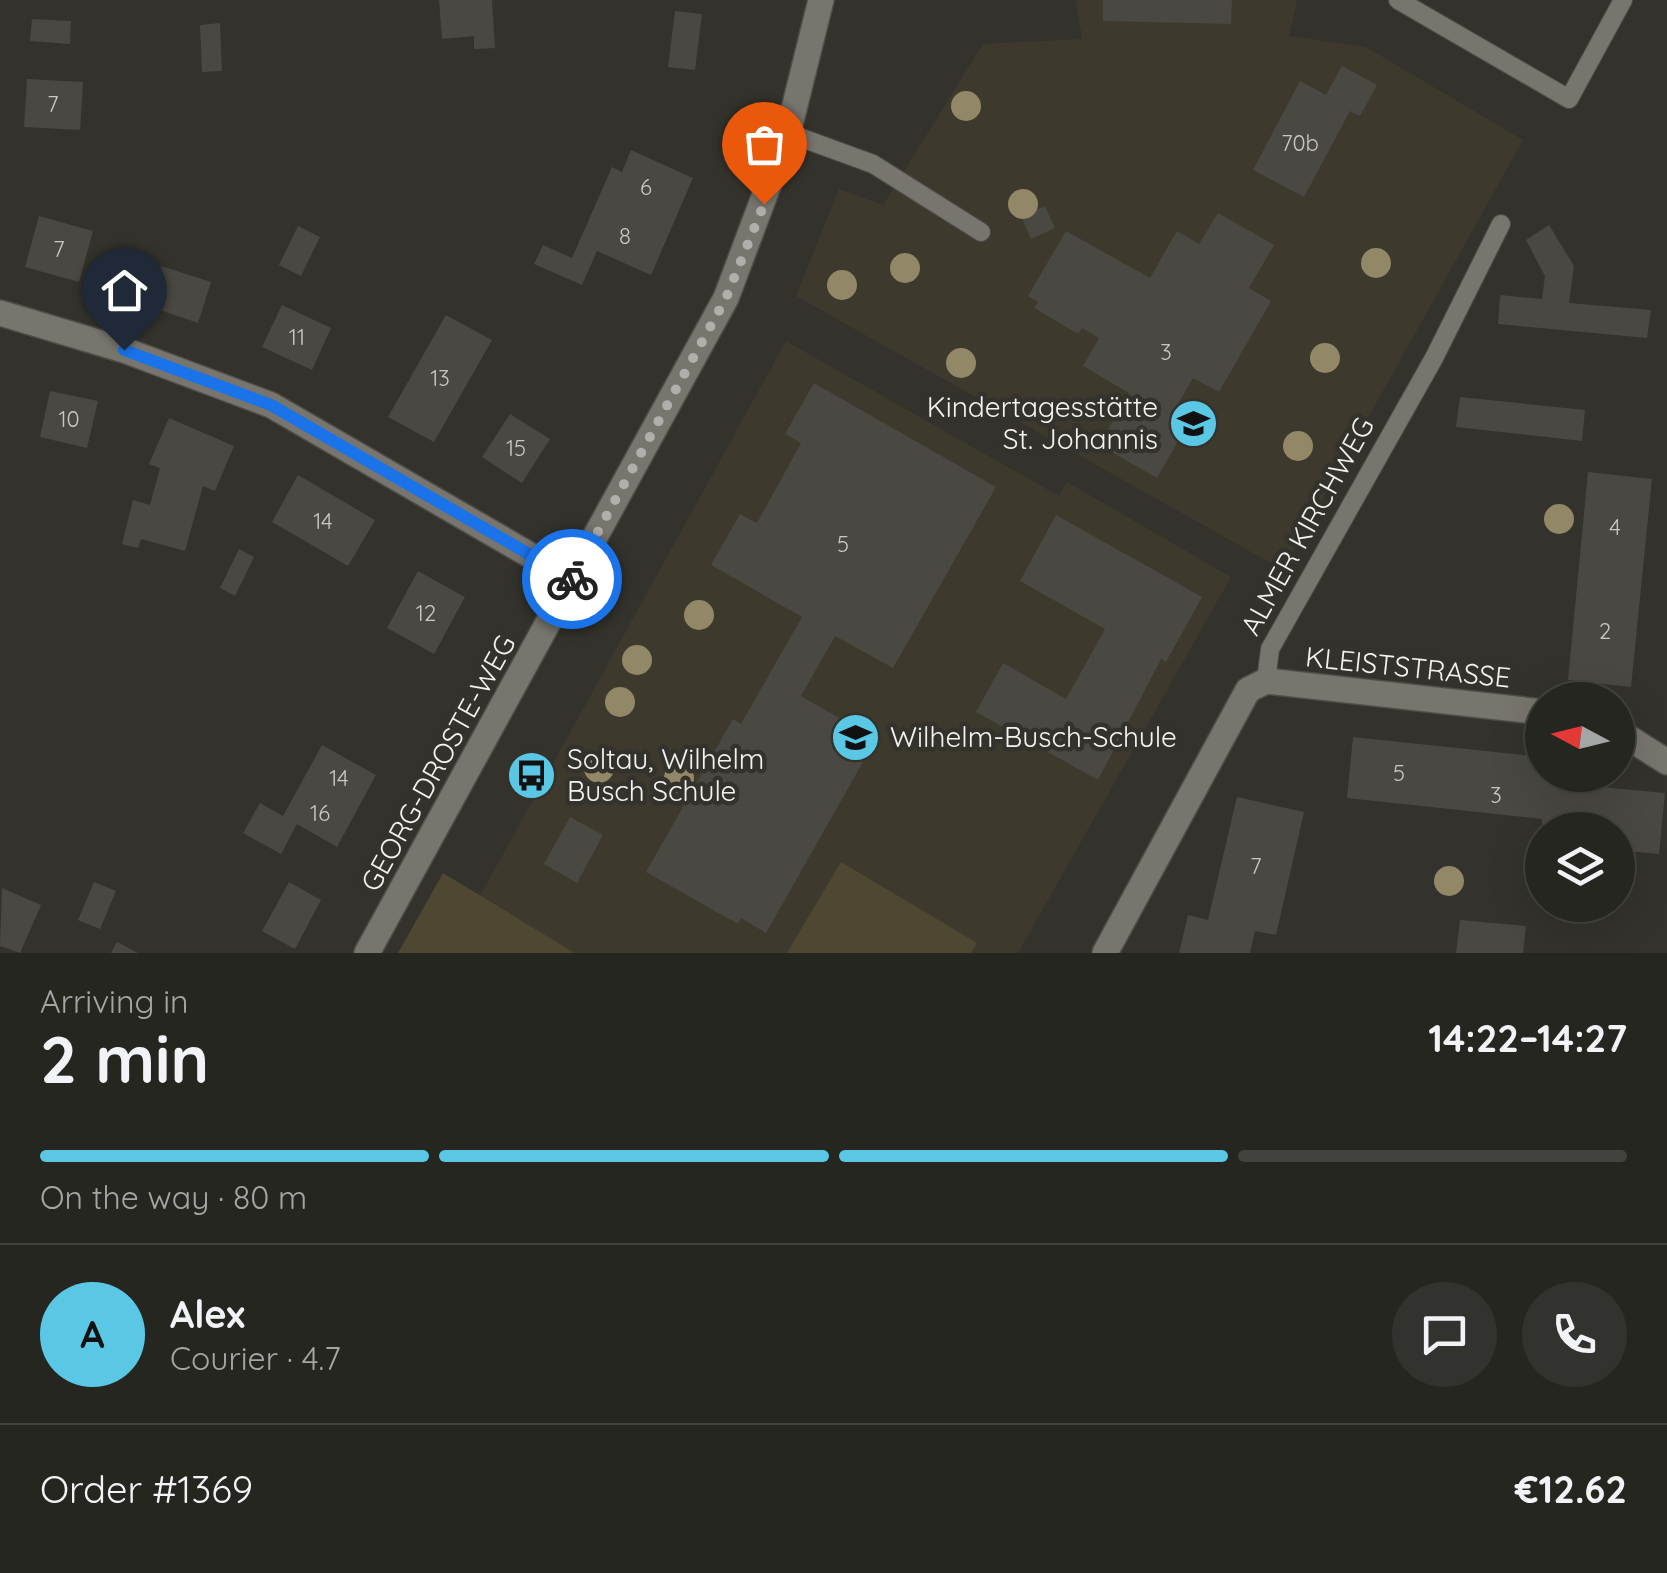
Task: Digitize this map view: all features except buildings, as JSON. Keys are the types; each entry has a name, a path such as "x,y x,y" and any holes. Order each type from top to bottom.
{"street":[{"name":"GEORG-DROSTE-WEG","path":"368,953 726,298 788,132 821,0"},
{"path":"0,313 124,350 271,405 573,580"},
{"name":"KLEISTSTRASSE","path":"1266,681 1525,710"},
{"name":"ALMER KIRCHWEG","path":"1105,953 1248,690 1266,681"},
{"path":"1635,742 1667,762"}],"lane":[{"path":"1398,0 1569,99 1624,0"},
{"path":"788,132 873,164 981,232"},
{"name":"ALMER KIRCHWEG","path":"1266,681 1270,649 1434,358 1501,224"}],"shaded area":[{"name":"Kindertagesstätte St. Johannis","path":"1076,0 1297,0 1289,36 1366,47 1523,140 1283,570 796,296 839,189 883,205 983,44 1082,39"},
{"name":"Wilhelm-Busch-Schule","path":"786,341 1059,496 1067,482 1231,577 1018,953 575,953 480,896"},
{"path":"841,862 977,943 971,953 787,953"},
{"path":"443,873 575,953 398,953"}],"way so far":[{"path":"572,579 726,298 764,204"}],"place":[{"name":"Kindertagesstätte St. Johannis","path":"1193,423"},
{"name":"Wilhelm-Busch-Schule","path":"855,737"},
{"name":"Soltau, Wilhelm Busch Schule","path":"532,775"}],"route":[{"path":"124,350 271,405 572,579"}]}
